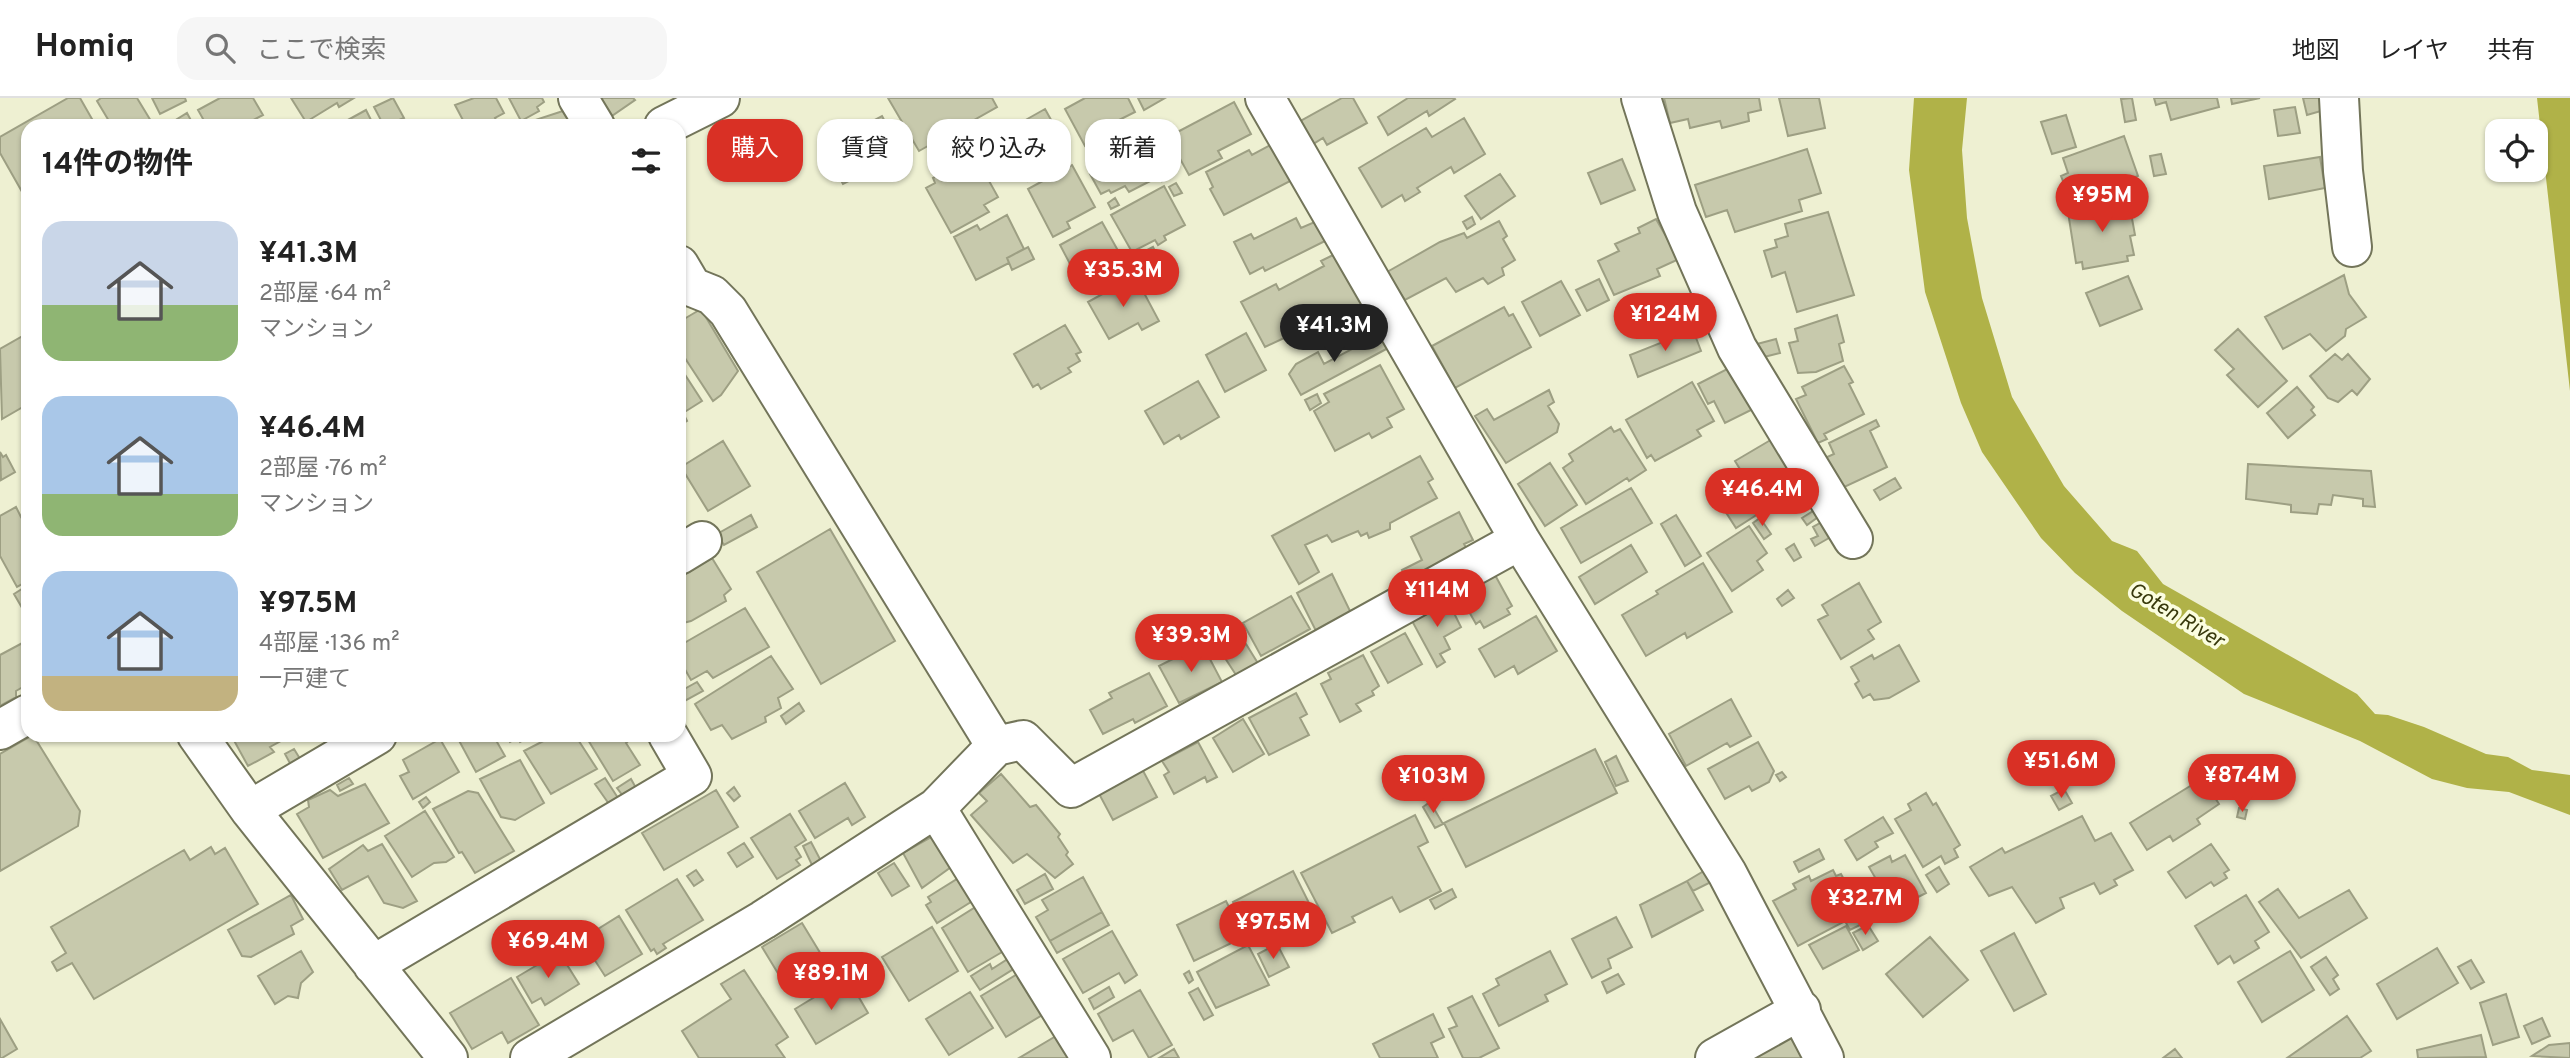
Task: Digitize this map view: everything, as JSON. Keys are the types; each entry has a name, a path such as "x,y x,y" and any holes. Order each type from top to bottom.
{"street":[{"path":"578,98 591,119"},
{"path":"678,119 720,98"},
{"path":"1265,98 1520,540 1727,873 1824,1058"},
{"path":"1641,98 1677,212 1737,348 1853,539"},
{"path":"2339,98 2343,172 2352,247"},
{"path":"686,283 712,295 728,311 996,747"},
{"path":"530,1058 763,920 936,808 996,747 1023,740 1071,788 1520,540"},
{"path":"0,730 21,717"},
{"path":"202,742 250,810 448,1058"},
{"path":"250,810 365,742"},
{"path":"373,965 692,776 672,742"},
{"path":"936,808 1091,1058"},
{"path":"1715,1058 1801,1010"}],"water":[{"name":"Goten River","path":"1914,98 1967,98 1962,150 1967,218 1982,298 2012,397 2064,486 2112,541 2137,551 2163,584 2357,694 2375,714 2388,715 2424,727 2486,754 2508,757 2532,770 2570,775 2570,815 2509,792 2467,788 2432,779 2360,741 2244,694 2122,611 2075,573 2041,538 1982,452 1961,403 1925,292 1909,170"},
{"path":"2537,98 2570,98 2570,391 2546,182 2548,119 2539,119"}],"building":[{"path":"68,98 80,98 92,119 31,119"},
{"path":"101,98 137,98 150,119 108,119 97,101"},
{"path":"152,98 185,98 186,101 160,114"},
{"path":"220,98 253,98 263,115 255,119 203,119 198,110"},
{"path":"291,98 354,98 339,107 337,103 311,119 304,119"},
{"path":"393,98 404,118 380,119 374,107"},
{"path":"474,98 496,98 504,113 496,119 462,119 455,105"},
{"path":"509,98 542,98 544,102 537,107 539,111 520,119"},
{"path":"593,98 635,100 607,119"},
{"path":"888,98 992,98 997,107 976,119 927,119 927,146 919,151 913,141 913,119 900,119"},
{"path":"1085,98 1128,98 1135,112 1121,119 1085,119 1085,146 1065,109"},
{"path":"1138,98 1165,98 1144,110"},
{"path":"1342,98 1353,98 1367,123 1327,145 1323,138 1310,146 1297,123"},
{"path":"1408,98 1455,99 1429,116 1427,111 1388,135 1378,117"},
{"path":"1664,98 1759,98 1761,110 1748,113 1749,121 1722,128 1720,121 1690,128 1688,119 1670,123"},
{"path":"1779,98 1819,98 1825,128 1788,136"},
{"path":"2132,98 2136,120 2125,122 2121,99"},
{"path":"2154,98 2217,98 2219,107 2171,120 2166,102 2156,105"},
{"path":"2231,98 2260,98 2232,104"},
{"path":"2303,98 2323,98 2321,111 2307,115"},
{"path":"1234,102 1251,134 1218,151 1222,158 1189,175 1181,161 1181,130"},
{"path":"2295,107 2300,133 2278,136 2274,110"},
{"path":"569,109 573,119 538,119"},
{"path":"1045,109 1051,119 1027,119"},
{"path":"366,110 370,119 350,119"},
{"path":"187,113 190,119 177,119"},
{"path":"2066,115 2076,147 2052,154 2041,122"},
{"path":"1464,118 1485,154 1454,173 1451,167 1417,188 1420,192 1405,201 1402,195 1382,207 1359,168 1426,128 1432,137"},
{"path":"21,125 21,190 0,153 0,137"},
{"path":"2124,136 2138,176 2090,194 2088,189 2069,196 2061,176 2068,173 2063,158"},
{"path":"1274,143 1294,179 1224,215 1210,189 1213,187 1206,172 1249,150 1252,155"},
{"path":"1807,149 1821,193 1799,200 1802,211 1735,232 1727,210 1706,217 1695,185"},
{"path":"2161,154 2166,174 2154,176 2150,156"},
{"path":"2320,157 2325,188 2269,199 2264,166"},
{"path":"1622,159 1635,190 1601,204 1588,173"},
{"path":"1071,166 1095,207 1067,222 1070,228 1053,237 1028,189 1041,182 1071,182"},
{"path":"1500,174 1515,196 1481,219 1465,196"},
{"path":"990,182 998,197 984,205 989,212 951,233 926,188 935,183"},
{"path":"1094,182 1148,182 1129,192 1125,186 1111,193 1109,190 1101,194"},
{"path":"1176,183 1182,193 1174,196 1169,187"},
{"path":"1164,186 1185,225 1164,236 1166,240 1158,245 1155,240 1132,252 1111,215"},
{"path":"1115,198 1119,205 1111,209 1108,203"},
{"path":"2112,199 2113,206 2129,202 2135,235 2130,236 2134,255 2127,256 2128,261 2083,269 2082,262 2076,263 2068,212 2095,208 2094,203"},
{"path":"1828,212 1854,295 1797,312 1785,272 1772,277 1764,251 1777,247 1775,240 1788,236 1785,224"},
{"path":"1007,215 1024,249 1007,258 1009,263 976,280 954,237 977,225 980,230"},
{"path":"1472,217 1475,224 1467,229 1463,222"},
{"path":"1296,218 1301,228 1317,221 1327,240 1265,271 1263,267 1250,274 1234,242 1251,234 1254,239"},
{"path":"1656,219 1679,259 1657,269 1660,276 1614,295 1598,261 1619,251 1615,244 1640,233 1638,228"},
{"path":"1499,221 1507,236 1503,239 1515,260 1502,268 1504,275 1488,284 1483,278 1456,292 1446,278 1405,300 1387,272 1440,242 1464,233 1467,238"},
{"path":"1102,222 1121,256 1078,279 1060,245"},
{"path":"1028,247 1034,259 1012,270 1007,258"},
{"path":"1153,247 1158,258 1137,268 1132,258"},
{"path":"1333,255 1336,260 1341,258 1366,306 1353,312 1354,318 1337,327 1331,316 1265,347 1241,302 1276,284 1279,290 1324,266 1321,261"},
{"path":"2344,275 2349,294 2366,317 2346,329 2345,336 2326,351 2310,334 2283,349 2265,317"},
{"path":"1135,276 1159,321 1142,330 1138,323 1109,339 1088,302"},
{"path":"2128,276 2142,309 2100,326 2086,293"},
{"path":"1599,279 1609,300 1587,311 1576,290"},
{"path":"1561,281 1580,315 1540,336 1522,302"},
{"path":"1504,307 1509,316 1513,314 1531,347 1455,388 1432,346"},
{"path":"701,309 738,371 721,395 713,401 686,360 686,318"},
{"path":"1837,315 1844,342 1839,344 1843,361 1816,372 1798,373 1789,343 1798,341 1795,329"},
{"path":"1065,325 1081,352 1076,354 1080,361 1068,368 1071,372 1041,389 1038,384 1033,387 1014,354"},
{"path":"2238,329 2287,381 2258,407 2227,375 2234,369 2215,350"},
{"path":"1693,330 1701,351 1638,377 1630,355"},
{"path":"1246,333 1266,370 1225,392 1206,355"},
{"path":"1382,333 1390,347 1301,395 1289,374 1296,364 1318,352 1324,364"},
{"path":"21,337 21,408 2,419 0,349"},
{"path":"1776,339 1780,353 1760,358 1757,344"},
{"path":"2335,354 2342,360 2348,354 2370,379 2357,395 2352,390 2338,402 2328,398 2310,376"},
{"path":"1380,365 1404,409 1387,418 1392,427 1372,438 1369,433 1335,451 1314,411 1329,402 1324,394"},
{"path":"1844,366 1853,382 1849,384 1864,414 1824,434 1827,439 1818,443 1796,399 1806,395 1802,387"},
{"path":"1731,367 1753,409 1725,423 1714,401 1708,404 1698,384"},
{"path":"686,376 702,401 686,411"},
{"path":"1198,381 1219,417 1181,439 1179,435 1164,444 1145,411"},
{"path":"1692,382 1714,421 1697,430 1701,436 1655,461 1651,455 1647,458 1626,420"},
{"path":"2297,387 2314,407 2311,410 2315,415 2288,438 2267,413"},
{"path":"1549,390 1554,402 1548,406 1559,424 1557,432 1506,463 1475,416 1487,409 1494,420"},
{"path":"1317,394 1321,403 1310,410 1305,400"},
{"path":"1876,420 1879,426 1870,431 1887,467 1840,489 1825,458 1834,454 1829,443"},
{"path":"1611,427 1614,432 1620,429 1646,470 1629,481 1627,478 1586,504 1563,468 1573,461 1569,454"},
{"path":"1774,438 1802,486 1764,508 1735,461"},
{"path":"723,441 750,486 708,511 686,475 686,464"},
{"path":"0,452 3,457 6,455 15,472 1,480"},
{"path":"1420,456 1433,479 1428,482 1437,498 1390,523 1390,529 1369,538 1367,533 1361,536 1358,531 1332,542 1327,535 1305,545 1319,572 1299,584 1272,536"},
{"path":"1550,463 1577,505 1545,526 1518,484"},
{"path":"2248,464 2371,471 2375,507 2363,506 2363,499 2333,495 2331,505 2319,504 2317,514 2291,512 2291,505 2246,499"},
{"path":"1895,478 1901,488 1880,500 1874,490"},
{"path":"1739,483 1758,514 1736,528 1716,497"},
{"path":"1631,488 1652,523 1581,563 1561,528"},
{"path":"1821,506 1825,512 1807,525 1802,518"},
{"path":"16,507 21,517 21,585 17,587 0,556 0,516"},
{"path":"1459,512 1473,540 1464,544 1469,553 1408,582 1402,570 1422,560 1411,537"},
{"path":"751,515 757,527 724,545 717,534"},
{"path":"1676,515 1701,556 1685,566 1661,524"},
{"path":"1760,518 1771,534 1764,539 1753,523"},
{"path":"1827,519 1836,534 1815,546 1811,539 1818,536 1813,527"},
{"path":"1749,526 1767,553 1757,561 1763,570 1732,591 1707,553"},
{"path":"830,529 895,641 821,684 757,572"},
{"path":"1794,544 1801,557 1794,561 1786,549"},
{"path":"1631,545 1647,572 1595,604 1579,577"},
{"path":"712,558 731,589 724,595 726,601 686,622 686,574"},
{"path":"1703,563 1732,612 1687,638 1685,633 1646,656 1622,615"},
{"path":"1332,574 1351,613 1316,631 1297,593"},
{"path":"1495,575 1512,606 1507,609 1510,614 1484,628 1480,621 1476,624 1459,594"},
{"path":"1859,583 1881,622 1868,630 1874,639 1841,659 1818,620 1828,615 1822,605"},
{"path":"21,590 21,606 14,594"},
{"path":"1788,590 1794,598 1782,606 1777,599"},
{"path":"1291,596 1310,629 1261,656 1243,623"},
{"path":"1447,599 1461,627 1444,637 1450,649 1440,654 1445,662 1437,667 1411,619"},
{"path":"745,608 769,647 713,678 707,671 691,680 686,671 686,642"},
{"path":"1536,616 1557,651 1518,674 1514,666 1495,677 1479,649"},
{"path":"1405,633 1422,664 1388,683 1371,652"},
{"path":"21,644 21,688 16,691 16,697 0,706 0,655"},
{"path":"1202,644 1222,682 1179,703 1159,666"},
{"path":"1246,644 1259,665 1238,678 1225,658"},
{"path":"1899,645 1919,681 1889,698 1874,700 1870,694 1863,698 1855,684 1859,681 1851,667 1872,655 1874,659"},
{"path":"1363,655 1379,686 1372,691 1374,695 1356,704 1361,711 1340,722 1321,684 1331,679 1328,673"},
{"path":"771,656 793,689 778,698 781,708 765,717 766,722 732,739 722,725 711,730 695,704"},
{"path":"1149,673 1167,706 1135,723 1133,719 1103,734 1090,710 1112,698 1109,693"},
{"path":"697,682 703,691 686,700 686,688"},
{"path":"1296,693 1307,714 1300,718 1309,735 1269,755 1249,718"},
{"path":"1731,699 1751,736 1730,747 1727,743 1686,766 1669,734"},
{"path":"799,703 804,711 786,724 781,716"},
{"path":"1243,719 1264,754 1233,772 1213,738"},
{"path":"21,742 37,742 80,811 78,826 0,871 0,754"},
{"path":"235,742 279,742 270,747 274,752 248,766"},
{"path":"435,742 442,742 459,772 413,799 400,776 409,772 403,760"},
{"path":"460,742 497,742 505,756 476,772"},
{"path":"541,742 580,742 597,769 551,794 524,751"},
{"path":"589,742 627,742 640,765 613,781"},
{"path":"1198,742 1217,777 1207,782 1205,777 1174,794 1164,775 1169,772 1162,761"},
{"path":"1758,742 1774,771 1769,782 1752,791 1749,786 1725,799 1708,769"},
{"path":"294,749 302,762 292,767 285,754"},
{"path":"1595,749 1617,793 1466,867 1444,823"},
{"path":"1616,756 1628,781 1616,786 1605,762"},
{"path":"520,760 544,803 515,820 501,817 480,779"},
{"path":"1141,767 1157,797 1113,820 1097,790"},
{"path":"1782,772 1786,777 1780,781 1776,775"},
{"path":"2199,773 2219,804 2197,819 2200,824 2173,841 2170,836 2147,850 2130,823 2195,783 2191,778"},
{"path":"1001,774 1030,807 1036,805 1060,834 1058,837 1073,864 1055,878 1027,854 1013,863 971,815 987,801 979,793"},
{"path":"349,778 353,784 340,791 337,785"},
{"path":"605,778 618,798 609,804 595,784"},
{"path":"631,779 636,788 623,796 617,788"},
{"path":"845,783 865,817 852,825 848,818 815,838 799,811"},
{"path":"365,784 389,823 323,858 297,814 309,807 308,800 330,790 338,796"},
{"path":"734,787 740,796 734,801 727,793"},
{"path":"2064,789 2072,803 2059,810 2051,796"},
{"path":"716,790 738,827 664,870 642,833"},
{"path":"468,791 478,793 514,851 475,873 462,852 459,853 433,809"},
{"path":"1926,793 1933,805 1936,803 1960,845 1954,849 1958,857 1945,864 1941,856 1923,867 1895,819 1911,810 1908,804"},
{"path":"426,797 430,802 423,808 419,802"},
{"path":"1430,802 1443,824 1435,828 1423,807"},
{"path":"2239,808 2247,810 2245,819 2237,817"},
{"path":"425,811 454,857 446,862 434,863 412,877 385,836"},
{"path":"790,814 806,840 795,847 801,857 796,860 800,865 777,879 751,838"},
{"path":"1415,815 1428,842 1418,847 1441,891 1400,912 1392,897 1352,917 1355,922 1332,933 1301,873"},
{"path":"2082,816 2095,841 2111,833 2133,870 2114,880 2117,885 2100,894 2094,883 2060,898 2064,908 2036,923 2012,887 1989,896 1970,867 2002,848 2005,853"},
{"path":"1883,817 1893,833 1875,842 1878,847 1857,860 1845,840"},
{"path":"937,834 958,862 922,888 903,853"},
{"path":"811,842 821,861 812,865 803,846"},
{"path":"744,843 753,857 737,867 728,853"},
{"path":"382,844 417,901 403,908 384,903 368,876 342,890 329,869 363,845 368,851"},
{"path":"2211,844 2229,870 2224,873 2227,878 2214,886 2211,882 2186,898 2168,872"},
{"path":"211,847 215,854 225,848 258,904 94,999 72,963 57,971 52,962 66,953 51,927 184,850 190,860"},
{"path":"1819,849 1824,859 1799,872 1794,862"},
{"path":"1905,855 1926,893 1893,910 1891,906 1871,916 1857,889 1876,879 1869,867 1890,856 1892,862"},
{"path":"894,863 909,886 892,896 878,873"},
{"path":"1939,867 1949,884 1937,892 1926,875"},
{"path":"1709,868 1715,880 1693,891 1687,881"},
{"path":"696,870 703,880 694,886 687,876"},
{"path":"1833,870 1836,876 1841,874 1858,905 1855,909 1862,924 1850,930 1845,921 1798,946 1773,901 1796,889 1793,884 1809,876 1811,881"},
{"path":"1293,871 1316,917 1299,926 1296,921 1254,942 1233,902"},
{"path":"965,874 979,897 937,923 926,905 931,902 928,897"},
{"path":"1045,874 1053,889 1025,904 1017,890"},
{"path":"1083,877 1102,912 1050,941 1036,917 1048,910 1042,900"},
{"path":"677,879 703,920 663,944 666,948 657,954 654,949 651,951 626,910"},
{"path":"1687,881 1703,910 1652,937 1640,905"},
{"path":"1452,889 1456,897 1435,909 1430,900"},
{"path":"2278,889 2299,918 2349,890 2367,918 2301,958 2259,902"},
{"path":"291,895 303,919 291,926 294,934 251,957 242,956 228,930"},
{"path":"2246,895 2269,932 2255,941 2259,948 2234,963 2230,956 2218,964 2195,926"},
{"path":"1226,901 1244,937 1194,961 1177,925"},
{"path":"982,903 1009,948 968,972 942,928"},
{"path":"1102,912 1109,925 1057,953 1050,941"},
{"path":"619,916 642,954 605,976 594,959 589,962 577,942"},
{"path":"1616,917 1632,947 1608,959 1611,968 1592,978 1572,939"},
{"path":"802,923 822,956 782,980 762,947"},
{"path":"1868,925 1878,941 1863,950 1853,933"},
{"path":"1846,926 1859,950 1823,969 1809,945"},
{"path":"932,927 958,971 909,1001 882,957"},
{"path":"1112,931 1137,975 1125,983 1119,973 1083,993 1063,959"},
{"path":"2014,933 2046,994 2014,1011 1981,951"},
{"path":"1930,937 1968,980 1923,1017 1886,974"},
{"path":"1277,944 1289,967 1269,977 1258,954"},
{"path":"1248,945 1269,985 1216,1008 1197,972"},
{"path":"2437,948 2458,983 2397,1019 2377,984"},
{"path":"301,951 313,972 301,983 298,998 288,996 275,1004 258,976"},
{"path":"1550,951 1567,984 1545,995 1548,1001 1499,1026 1483,994 1499,985 1496,979"},
{"path":"2290,951 2314,990 2262,1022 2238,982"},
{"path":"559,952 579,984 545,1005 541,998 532,1003 517,977"},
{"path":"1014,955 1020,965 980,990 971,976 990,964 992,969"},
{"path":"2326,957 2338,975 2333,979 2339,989 2330,995 2311,967"},
{"path":"2471,960 2484,982 2471,989 2458,967"},
{"path":"744,970 788,1037 776,1045 785,1058 699,1058 682,1031 731,999 721,984"},
{"path":"1189,971 1193,980 1189,983 1184,974"},
{"path":"1019,973 1044,1014 1006,1037 981,996"},
{"path":"1618,974 1624,984 1607,993 1602,982"},
{"path":"511,978 539,1025 508,1043 502,1032 472,1049 450,1013"},
{"path":"850,982 868,1013 816,1044 795,1009 833,986 836,991"},
{"path":"1109,987 1114,997 1094,1009 1089,999"},
{"path":"1198,988 1213,1015 1204,1020 1189,993"},
{"path":"1140,990 1172,1045 1149,1058 1133,1030 1113,1041 1098,1014"},
{"path":"970,992 993,1028 949,1055 926,1019"},
{"path":"2506,994 2519,1037 2493,1045 2480,1003"},
{"path":"1472,996 1499,1048 1479,1058 1463,1058 1449,1029 1457,1026 1448,1008"},
{"path":"1433,1014 1444,1037 1431,1043 1438,1058 1380,1058 1373,1044"},
{"path":"2347,1016 2371,1051 2360,1058 2287,1058"},
{"path":"2542,1018 2550,1036 2532,1044 2524,1026"},
{"path":"0,1019 17,1049 2,1058 0,1058"},
{"path":"1795,1027 1808,1054 1802,1058 1735,1058"},
{"path":"1061,1033 1076,1058 1019,1058"},
{"path":"2481,1035 2486,1057 2418,1058 2417,1050"},
{"path":"2570,1043 2570,1058 2532,1056 2549,1045"},
{"path":"1174,1049 1179,1058 1159,1058"},
{"path":"2175,1049 2182,1058 2163,1058"}]}
